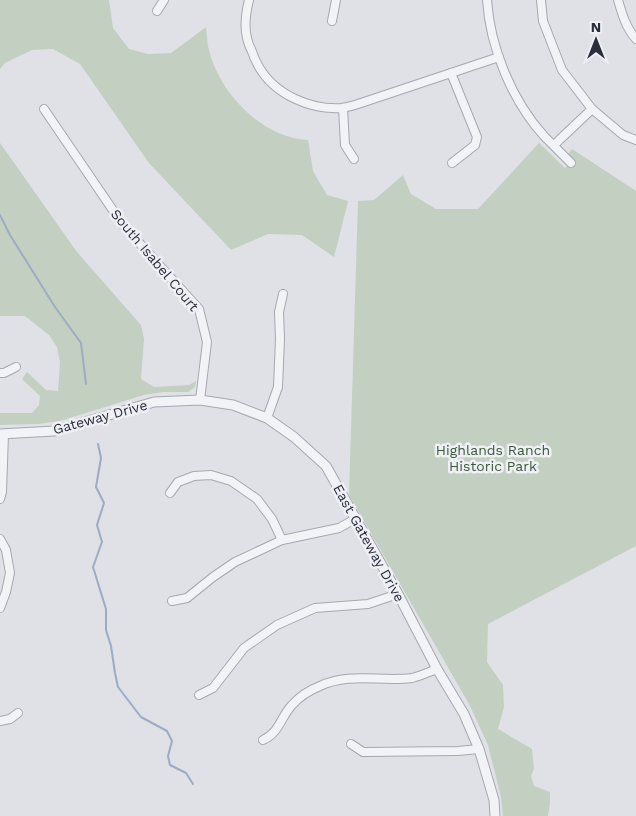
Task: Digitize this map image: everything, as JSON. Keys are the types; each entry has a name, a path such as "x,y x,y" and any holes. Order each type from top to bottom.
{"street":[{"path":"157,11 164,0"},
{"path":"249,0 245,24 247,39 260,68 270,81 291,97 307,104 343,108 361,104 499,57"},
{"path":"332,21 336,0"},
{"path":"487,0 492,34 499,57 518,99 544,136 571,163"},
{"path":"541,0 543,21 562,70 592,109 623,135 636,140"},
{"path":"618,0 622,17 636,39"},
{"path":"451,73 477,137 475,145 452,164"},
{"path":"343,108 345,145 354,159"},
{"name":"South Isabel Court","path":"44,109 123,225 199,309 207,342 200,400"},
{"path":"554,145 592,109"},
{"path":"267,418 278,387 279,312 283,294"},
{"path":"0,373 16,368"},
{"name":"East Gateway Drive","path":"200,400 232,405 267,418 294,437 326,466 398,594 437,669 464,714 478,749"},
{"name":"Gateway Drive","path":"2,434 54,431 154,402 200,400"},
{"path":"0,499 2,492 2,434"},
{"path":"170,493 178,482 194,476 211,475 231,481 257,499 272,519 282,540"},
{"path":"172,601 187,598 235,562 282,540 339,528 355,519"},
{"path":"0,539 6,550 10,573 0,608"},
{"path":"199,696 213,688 244,648 277,625 315,608 368,604 398,594"},
{"path":"263,740 272,736 292,706 309,691 322,684 351,678 414,678 437,669"},
{"path":"0,721 10,719 18,713"},
{"path":"351,744 363,752 458,752 478,749 494,800 495,816"}],"green space":[{"path":"0,0 109,0 113,28 129,49 148,54 171,53 206,27 209,51 216,69 234,99 260,123 291,137 308,140 313,171 327,195 348,201 334,257 302,235 268,234 231,250 149,163 80,64 53,49 32,50 5,63 0,69"},
{"path":"0,143 77,252 141,325 144,339 141,379 154,387 189,385 196,381 195,387 188,392 163,392 144,395 60,421 38,424 0,425 0,413 32,413 39,405 40,396 22,379 27,372 46,390 58,391 60,362 57,347 49,335 25,316 0,316"},
{"name":"Highlands Ranch Historic Park","path":"539,143 565,168 573,160 568,154 572,149 636,191 636,546 488,624 487,662 503,685 504,707 498,729 532,749 534,769 531,776 534,786 550,792 548,816 503,816 501,797 488,745 469,704 349,495 358,201 374,200 403,175 411,194 436,209 478,209"}],"waterway":[{"path":"0,215 10,235 55,307 81,343 86,384"},
{"path":"98,444 101,458 96,487 104,503 97,525 102,542 93,567 106,609 106,630 111,646 118,687 141,717 167,731 172,741 168,756 170,765 186,773 193,784"}]}
